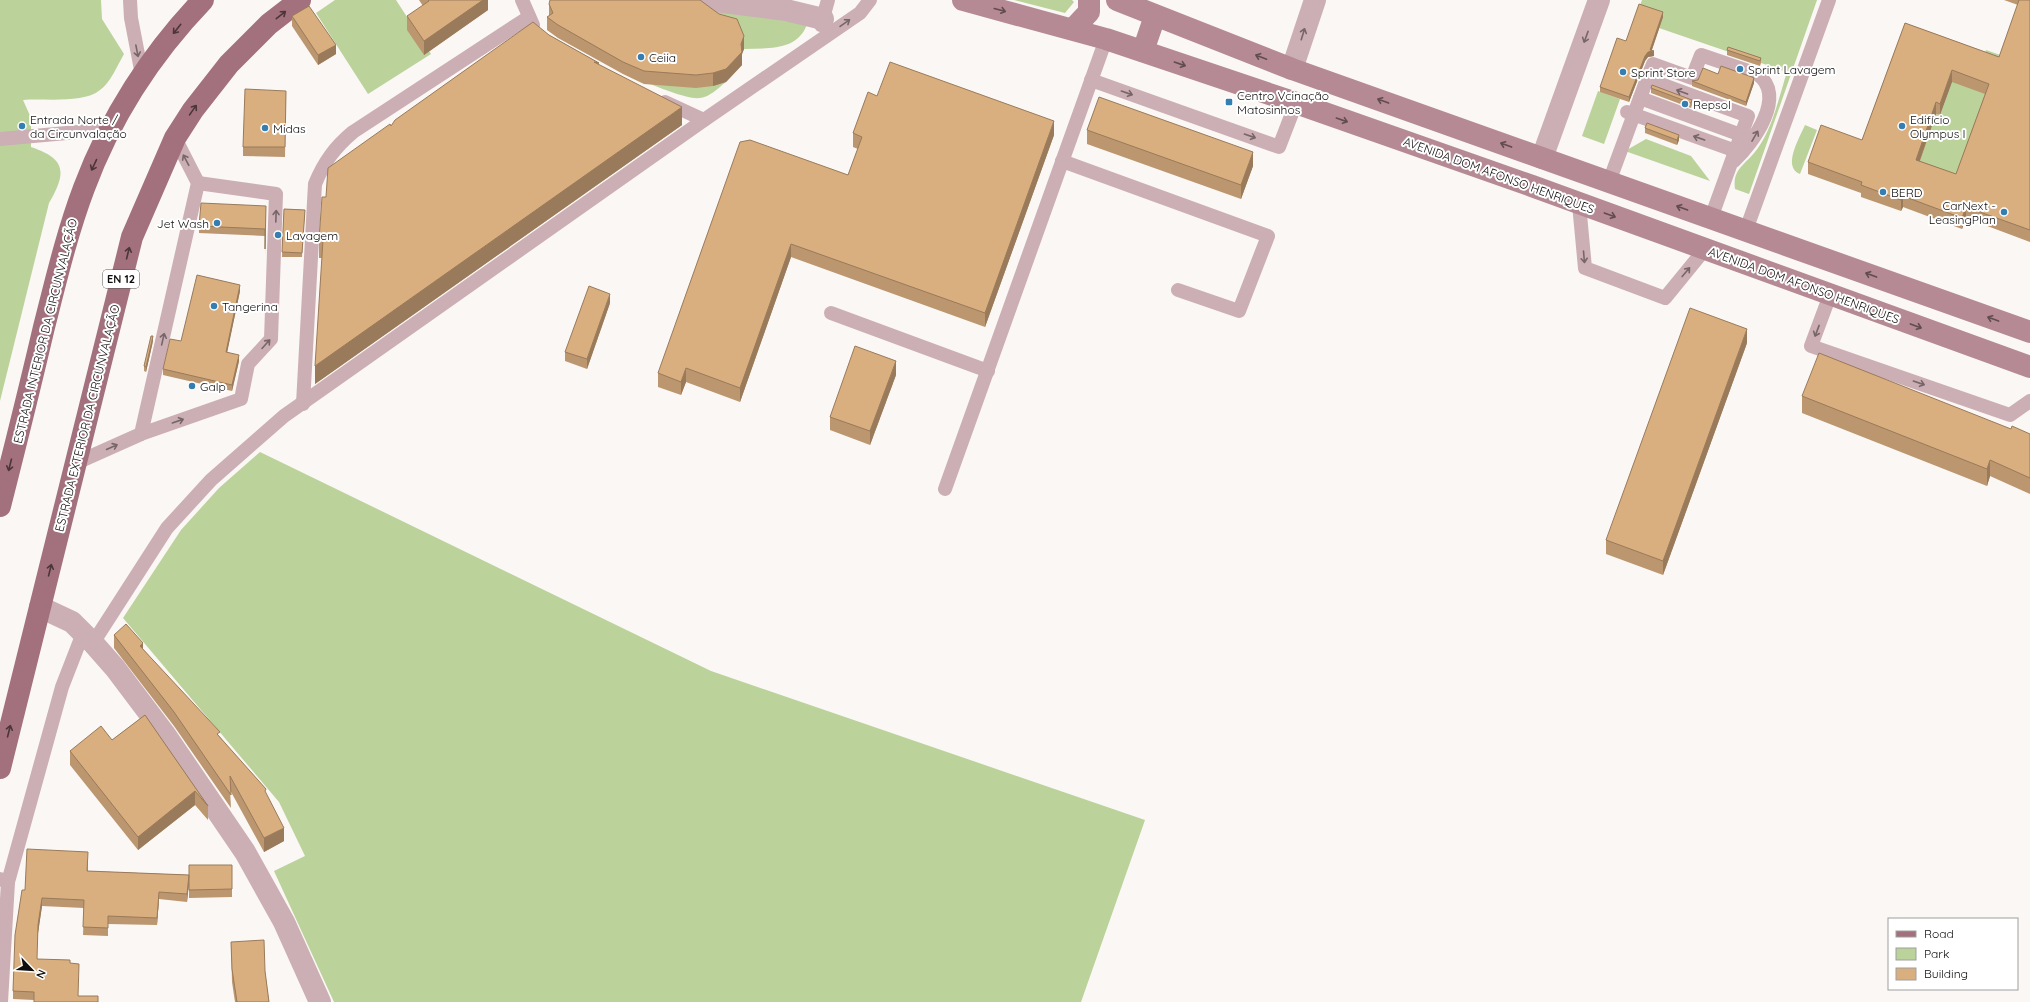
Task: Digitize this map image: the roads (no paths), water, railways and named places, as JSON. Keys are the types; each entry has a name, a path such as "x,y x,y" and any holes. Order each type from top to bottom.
{"main road":[{"name":"ESTRADA INTERIOR DA CIRCUNVALAÇÃO","path":"0,506 67,237 84,186 111,129 142,75 178,26 203,0"},
{"name":"ESTRADA EXTERIOR DA CIRCUNVALAÇÃO","path":"0,768 132,237 175,138 193,110 229,64 269,24 300,0"},
{"name":"AVENIDA DOM AFONSO HENRIQUES","path":"963,0 1106,39 1296,103 2030,367"},
{"path":"1073,29 1089,12 1089,0"},
{"path":"1117,0 1292,68 2030,332"},
{"path":"1143,51 1155,16"}],"street":[{"path":"707,0 779,9 825,10"},
{"path":"1292,68 1315,0"},
{"path":"1542,158 1599,0"},
{"path":"40,607 72,622 88,638 116,668 164,733 245,852 284,922 320,1002"}],"lane":[{"path":"130,0 131,18 142,75"},
{"path":"522,0 538,33 543,37"},
{"path":"1,1002 4,880 62,687 88,638 167,528 189,503 234,458 284,416 704,120 860,13 870,0"},
{"path":"1746,230 1828,0"},
{"path":"816,43 825,10"},
{"path":"302,404 315,184 328,158 339,144 353,132 529,17"},
{"path":"945,489 1106,39"},
{"path":"1609,182 1653,64 1692,78 1701,55 1757,74 1768,85 1770,98 1757,134 1749,146 1730,166"},
{"path":"1648,79 1748,116 1711,218"},
{"path":"1091,80 1279,147 1296,103"},
{"path":"655,98 704,120"},
{"path":"1640,98 1742,135"},
{"path":"1634,115 1736,151"},
{"path":"0,139 111,129"},
{"path":"141,434 198,183 175,138"},
{"path":"1062,161 1268,236 1239,311 1178,290"},
{"path":"76,463 141,434 241,399 248,364 271,340 276,194 198,183"},
{"path":"1579,204 1585,268 1665,298 1706,250"},
{"path":"1830,295 1811,346 2010,414 2030,401"},
{"path":"831,313 988,371"}],"place":[{"name":"Ceiia","path":"641,57"},
{"name":"Sprint Lavagem","path":"1740,69"},
{"name":"Sprint Store","path":"1623,72"},
{"name":"Centro Vcinação Matosinhos","path":"1229,102"},
{"name":"Repsol","path":"1685,104"},
{"name":"Entrada Norte / da Circunvalação","path":"22,126"},
{"name":"Edifício Olympus I","path":"1902,126"},
{"name":"Midas","path":"265,128"},
{"name":"BERD","path":"1883,192"},
{"name":"CarNext - LeasingPlan","path":"2004,212"},
{"name":"Jet Wash","path":"217,223"},
{"name":"Lavagem","path":"278,235"},
{"name":"Tangerina","path":"214,306"},
{"name":"Galp","path":"192,386"}]}
